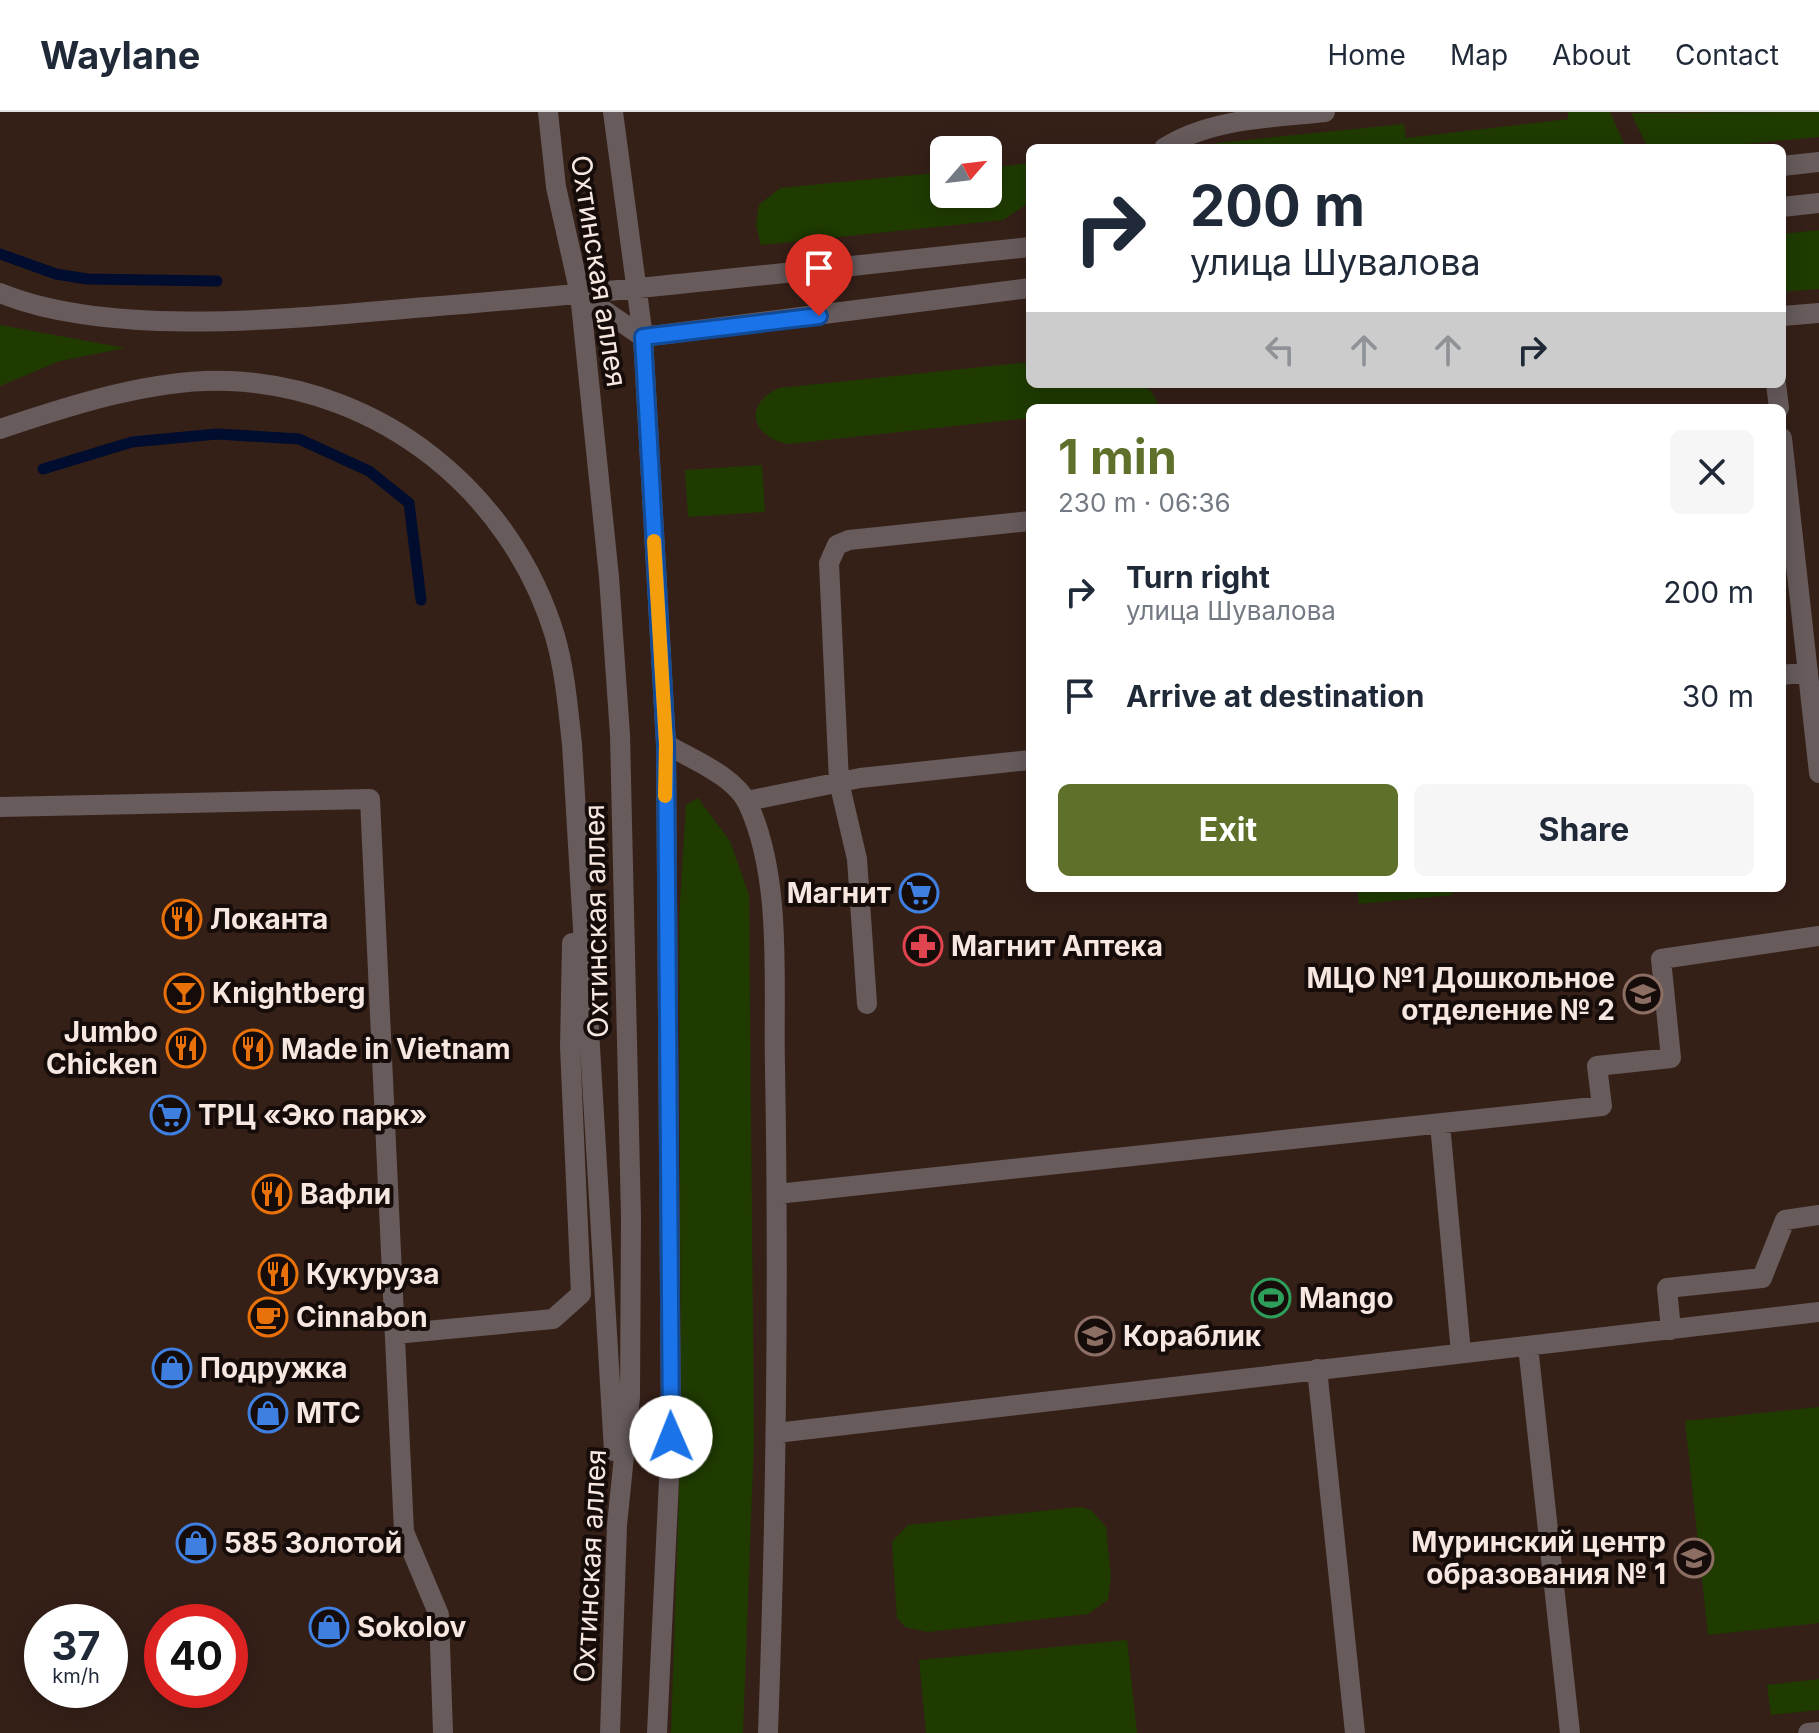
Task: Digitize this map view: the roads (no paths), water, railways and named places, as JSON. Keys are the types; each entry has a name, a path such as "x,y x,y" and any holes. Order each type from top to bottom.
{"street":[{"name":"Охтинская аллея","path":"548,112 556,187 580,294 609,577 620,735 631,1232 630,1397 617,1525 610,1733"},
{"name":"Охтинская аллея","path":"613,112 643,337 666,744 671,1437 657,1733"},
{"path":"1170,144 1184,135 1239,121 1325,112"},
{"path":"1786,166 1819,162"},
{"path":"1786,207 1819,203"},
{"path":"0,293 84,312 179,320 286,318 580,294 1026,247"},
{"path":"580,294 643,337 1026,289"},
{"path":"1786,316 1819,313"},
{"path":"0,429 77,403 155,388 227,380 286,386 346,403 407,437 463,480 496,520 532,577 555,637 566,691 617,1525"},
{"path":"1786,477 1818,760"},
{"path":"867,1004 857,859 839,782 829,563 837,545 849,540 1026,521"},
{"path":"1786,675 1808,672"},
{"path":"666,744 723,777 747,801 764,856 771,915 777,1194 776,1433 768,1733"},
{"path":"747,801 839,782 1026,760"},
{"path":"395,1334 553,1319 581,1294 570,1047 574,789"},
{"path":"0,807 370,799 404,1532 439,1615 443,1733"},
{"path":"777,1194 1602,1106 1597,1066 1671,1058 1661,959 1819,936"},
{"path":"1440,1124 1461,1353"},
{"path":"1671,1330 1667,1288 1762,1278 1785,1220 1819,1215"},
{"path":"776,1433 1819,1312"},
{"path":"1528,1346 1570,1733"},
{"path":"1317,1369 1355,1733"},
{"path":"1808,1733 1819,1732"}],"waterway":[{"path":"0,254 56,274 87,279 217,281"},
{"path":"43,469 132,442 217,434 299,439 369,471 409,503 421,600"}],"place":[{"name":"Магнит","path":"919,893"},
{"name":"Локанта","path":"182,919"},
{"name":"Магнит Аптека","path":"923,946"},
{"name":"Knightberg","path":"184,993"},
{"name":"МЦО №1 Дошкольное отделение № 2","path":"1643,994"},
{"name":"Jumbo Chicken","path":"186,1048"},
{"name":"Made in Vietnam","path":"253,1049"},
{"name":"ТРЦ «Эко парк»","path":"170,1115"},
{"name":"Вафли","path":"272,1194"},
{"name":"Кукуруза","path":"278,1274"},
{"name":"Mango","path":"1271,1298"},
{"name":"Cinnabon","path":"268,1317"},
{"name":"Кораблик","path":"1095,1336"},
{"name":"Подружка","path":"172,1368"},
{"name":"МТС","path":"268,1413"},
{"name":"585 Золотой","path":"196,1543"},
{"name":"Муринский центр образования № 1","path":"1694,1558"},
{"name":"Sokolov","path":"329,1627"}]}
